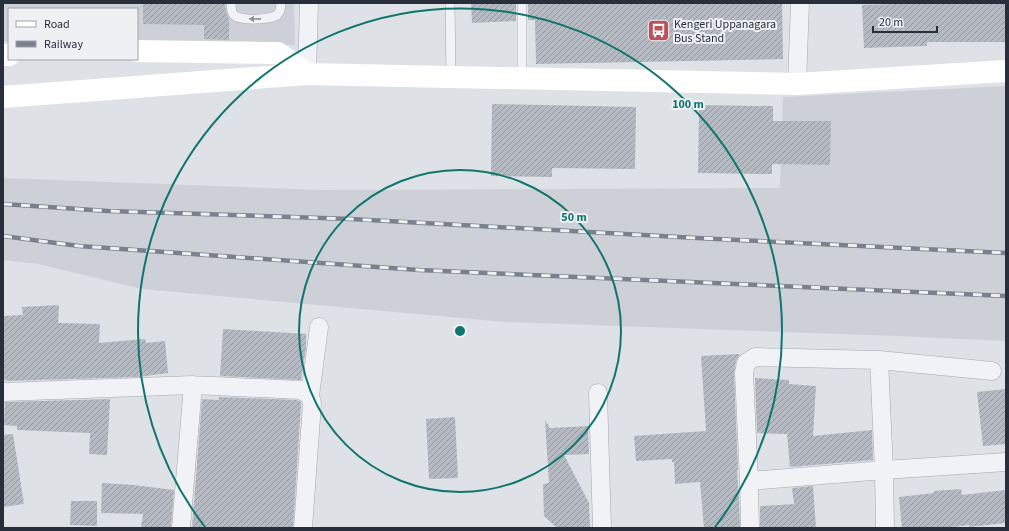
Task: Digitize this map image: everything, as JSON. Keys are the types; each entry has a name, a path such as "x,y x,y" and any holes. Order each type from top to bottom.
{"street":[{"path":"307,74 309,3"},
{"path":"797,84 800,3"},
{"path":"138,51 278,53 307,74"},
{"path":"3,97 307,74 797,84 1006,72"},
{"path":"303,528 312,404 310,395 319,327"},
{"path":"750,528 744,373 746,363 755,357 879,360 992,371"},
{"path":"879,360 885,528"},
{"path":"3,392 192,385 300,390 310,395"},
{"path":"181,528 192,385"},
{"path":"598,393 602,528"},
{"path":"749,481 1006,462"}],"lane":[{"path":"231,3 232,14 238,17 255,20 277,15 281,3"},
{"path":"450,3 451,76"},
{"path":"522,3 522,78"}],"shaded area":[{"path":"3,3 294,3 295,45 138,43 138,8 8,8 8,41 3,41"},
{"path":"1006,86 1006,341 505,322 142,289 38,264 3,260 3,178 319,190 780,188 783,97"}],"building":[{"path":"143,3 225,3 226,12 229,19 229,40 204,39 204,25 143,24"},
{"path":"471,3 516,3 516,21 472,23"},
{"name":"Kengeri Uppanagara Bus Stand","path":"528,3 782,3 783,59 536,64 535,20 528,20"},
{"path":"1006,3 1006,42 927,42 927,46 864,48 862,5"},
{"path":"492,104 636,107 635,169 552,168 552,177 491,176"},
{"path":"699,105 773,106 773,121 831,121 830,165 772,164 772,174 698,173"},
{"path":"59,305 58,323 100,324 99,343 145,339 146,343 165,341 168,373 138,377 3,380 3,316 23,315 22,307"},
{"path":"223,329 306,334 306,348 301,380 220,376"},
{"path":"740,354 736,361 734,373 740,528 704,528 700,482 675,484 674,462 672,462 672,459 636,461 634,436 706,431 701,356"},
{"path":"755,378 789,380 789,384 816,386 813,436 872,430 873,460 790,467 787,434 757,433"},
{"path":"1006,389 1006,444 983,446 977,392"},
{"path":"219,397 297,400 301,402 293,528 192,528 202,399 219,400"},
{"path":"110,399 107,455 89,454 90,433 17,430 17,426 4,425 5,402"},
{"path":"455,417 458,478 429,479 426,419"},
{"path":"545,420 550,428 588,426 589,454 564,455 589,503 590,528 557,528 544,516 543,484 549,483"},
{"path":"13,434 24,504 3,507 3,435"},
{"path":"102,483 174,490 171,528 141,528 143,514 101,513"},
{"path":"813,486 816,528 760,528 760,506 794,504 792,488"},
{"path":"961,489 962,495 1006,490 1006,523 969,527 969,525 944,528 902,528 899,497 934,493 934,491"},
{"path":"71,501 97,501 97,526 70,525"}],"railway":[{"path":"3,204 108,211 351,219 1006,253"},
{"path":"3,236 79,246 419,270 1006,296"}],"place":[{"name":"Kengeri Uppanagara Bus Stand","path":"659,31"}]}
